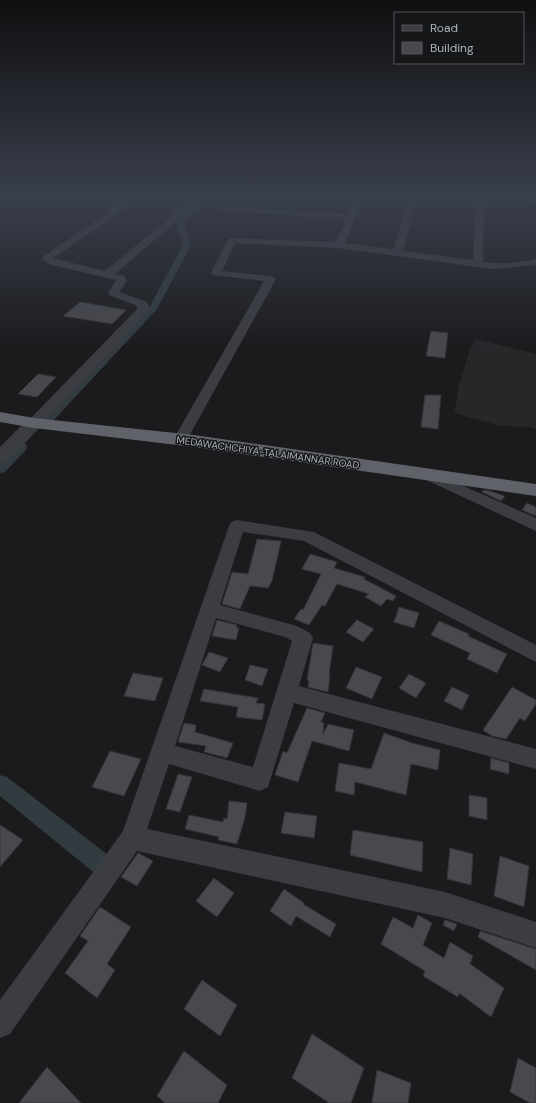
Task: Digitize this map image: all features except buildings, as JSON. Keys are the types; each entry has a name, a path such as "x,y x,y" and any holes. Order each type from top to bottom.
{"highway":[{"name":"MEDAWACHCHIYA-TALAIMANNAR ROAD","path":"0,417 34,423 180,440 536,490"}],"street":[{"path":"0,458 116,339 144,308 143,304 137,301 117,296 113,293 122,281 120,278 52,262 48,259 49,256 63,246"},
{"path":"106,275 140,246"},
{"path":"180,440 271,279 216,273 229,246"},
{"path":"349,246 494,266 534,264"},
{"path":"397,253 399,246"},
{"path":"478,264 479,246"},
{"path":"427,475 536,525"},
{"path":"0,1024 132,838 237,526 308,536 536,654"},
{"path":"162,752 260,780 303,638 290,631 209,609"},
{"path":"287,692 536,759"},
{"path":"132,838 444,904 536,935"}],"shaded area":[{"path":"476,339 536,354 536,429 530,427 501,426 454,413 460,381 470,349"}],"waterway":[{"path":"49,418 154,307 186,246"},
{"path":"0,469 21,447"},
{"path":"0,784 100,863"}]}
